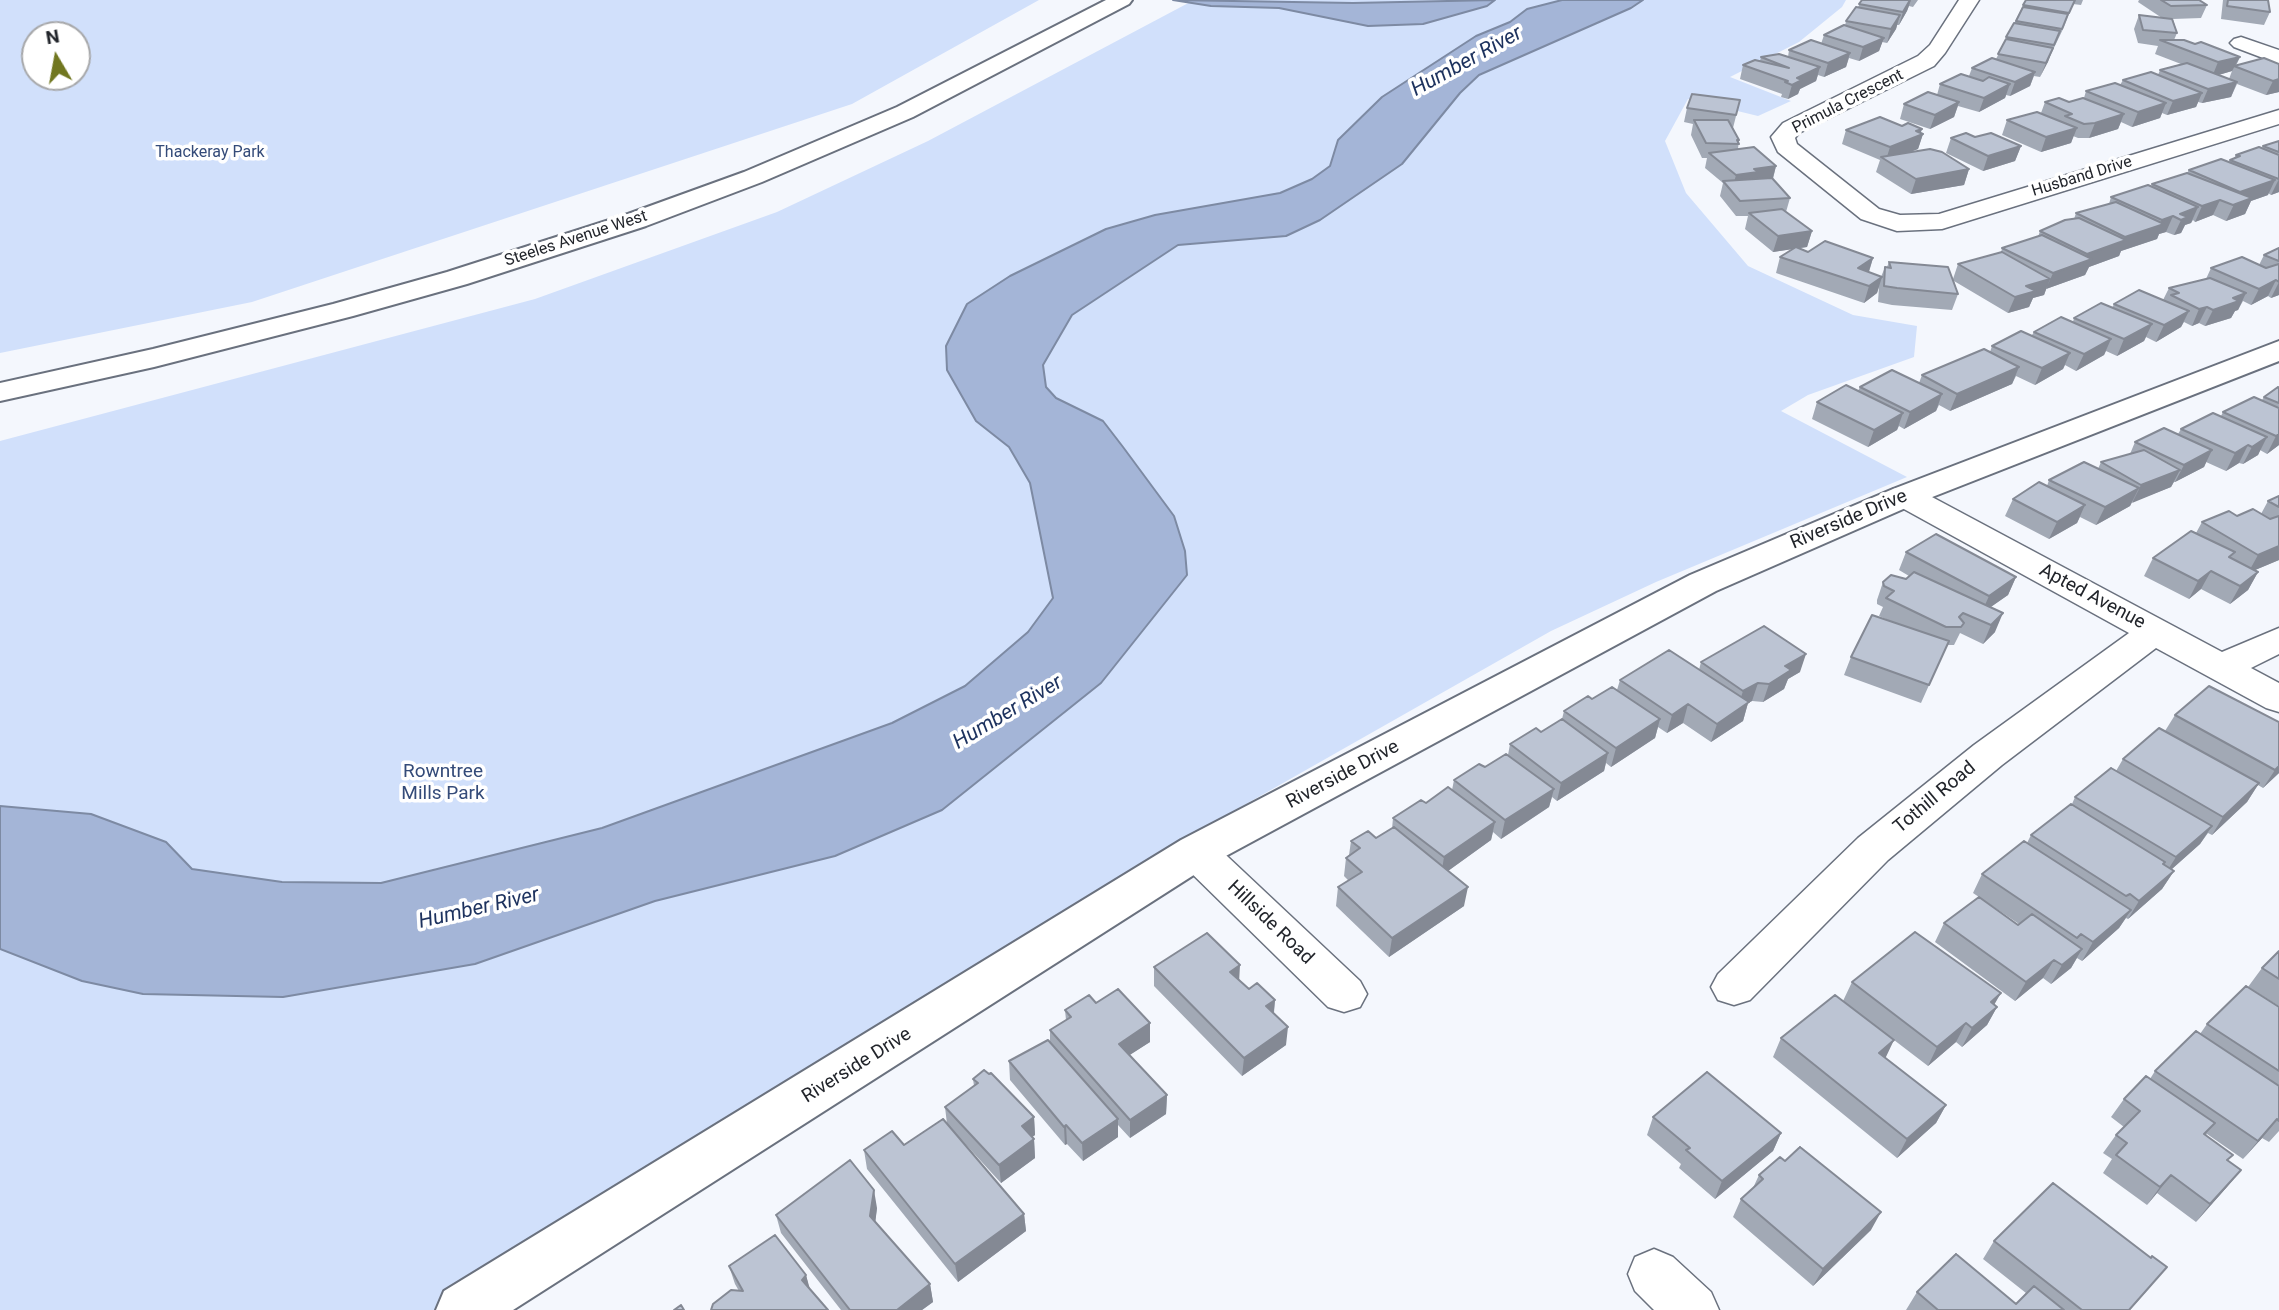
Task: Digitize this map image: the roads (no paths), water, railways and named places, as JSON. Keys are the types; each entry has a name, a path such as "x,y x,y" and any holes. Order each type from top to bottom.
{"street":[{"name":"Steeles Avenue West","path":"0,392 268,330 457,278 575,241 753,177 905,112 1122,0"},
{"name":"Primula Crescent","path":"1885,226 1786,147 1783,137 1791,128 1926,61 1938,49 1969,0"},
{"path":"2241,43 2279,58"},
{"name":"Husband Drive","path":"1885,226 1942,221 2279,117"},
{"name":"Riverside Drive","path":"464,1310 1196,852 1703,583 1905,495 2279,350"},
{"name":"Apted Avenue","path":"1905,495 2279,699"},
{"name":"Tothill Road","path":"1734,987 1873,849 1988,755 2155,631"},
{"path":"2221,667 2279,640"},
{"name":"Hillside Road","path":"1196,852 1344,993"},
{"path":"1654,1274 1692,1310"}],"water":[{"path":"1173,0 1353,3 1495,0 1487,6 1423,24 1368,26 1279,8 1211,6"},
{"name":"Humber River","path":"1562,0 1643,0 1631,8 1479,75 1460,93 1402,164 1320,220 1286,236 1178,245 1072,315 1043,365 1046,387 1056,398 1103,421 1123,447 1174,516 1185,551 1187,575 1101,683 942,810 835,856 655,901 475,964 283,997 143,994 82,981 0,949 0,806 91,814 166,842 192,869 282,882 381,883 602,828 892,723 965,686 1028,632 1053,598 1030,483 1009,447 976,421 947,370 946,346 967,304 1010,276 1106,229 1155,215 1280,193 1312,179 1330,166 1338,140 1382,97 1476,36 1510,22 1527,9"}],"park label":[{"name":"Thackeray Park","path":"210,153"},
{"name":"Rowntree Mills Park","path":"443,783"}]}
